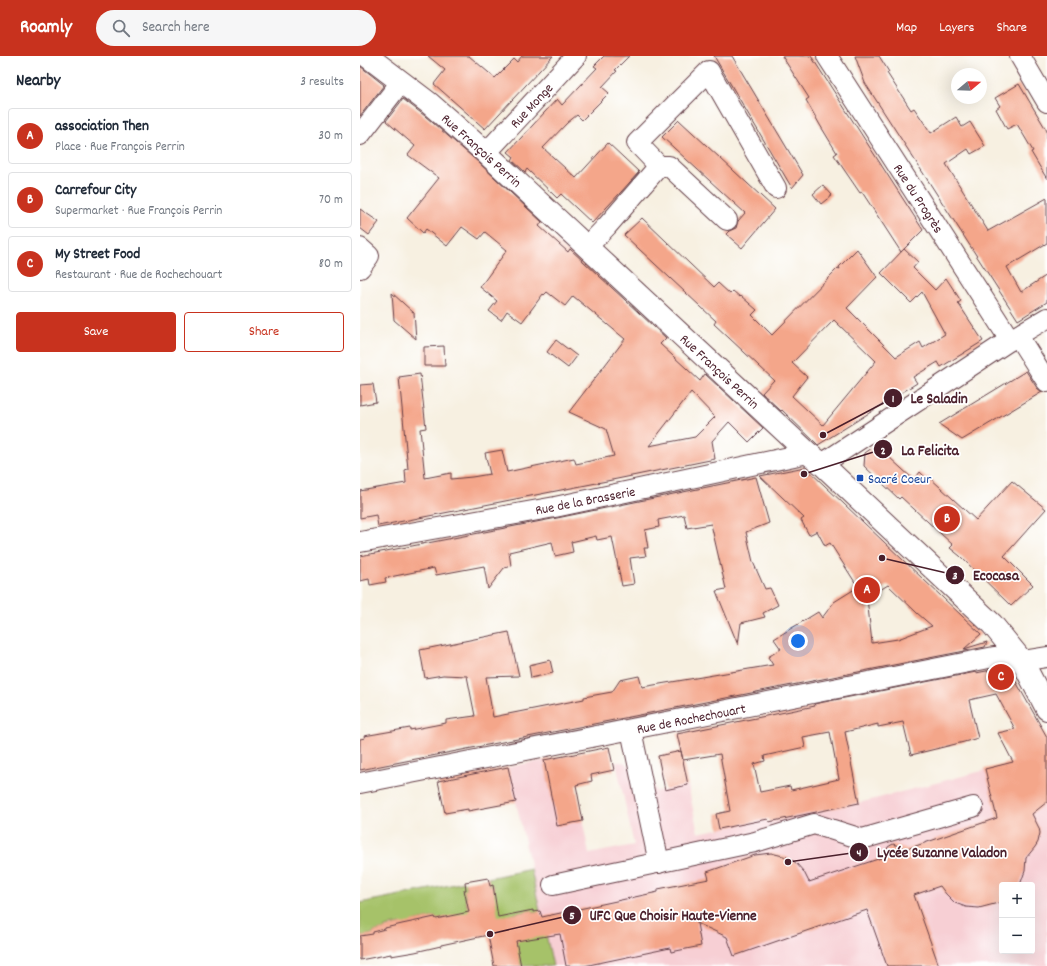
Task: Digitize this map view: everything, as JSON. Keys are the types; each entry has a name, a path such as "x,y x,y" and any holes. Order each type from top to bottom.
{"main road":[{"name":"Rue François Perrin","path":"367,56 429,103 486,153 992,624 1022,661 1047,709"}],"street":[{"name":"Rue Monge","path":"486,153 576,56"},
{"name":"Rue du Progrès","path":"827,56 1014,338 1047,382"},
{"path":"1020,56 1047,102"},
{"path":"727,220 669,166 659,166 637,143 709,71 776,188"},
{"path":"360,135 401,82"},
{"path":"587,247 659,166"},
{"path":"360,248 369,256 360,268"},
{"path":"815,459 1047,318"},
{"name":"Rue de la Brasserie","path":"360,542 555,507 778,460 815,459"},
{"name":"Rue de Rochechouart","path":"360,783 994,657 1022,661 1047,657"},
{"path":"631,730 659,863"},
{"path":"553,885 755,842 814,824 862,839 973,807"}],"shaded area":[{"path":"1047,754 1047,966 553,966 508,767 570,755 589,854 634,845 616,762 624,762 632,767 649,763 656,792 688,785 698,833 766,819 767,822 859,803"}],"green space":[{"path":"531,869 540,911 533,912 532,910 502,918 496,916 493,885 490,886 488,878"},
{"path":"465,882 466,890 464,890 470,914 436,919 435,917 402,926 401,924 385,927 385,929 373,932 373,934 360,936 360,903"},
{"path":"546,934 553,966 521,966 514,940"}],"building":[{"path":"428,56 469,56 495,78 514,59 517,62 522,56 553,56 485,129 434,84 445,70"},
{"path":"604,56 629,56 615,70 617,71 602,87 609,93 582,120 577,115 567,123 543,148 576,178 608,143 639,172 592,223 561,194 557,198 527,169 525,172 512,160 514,157 508,152 557,99 562,105 597,68 594,66"},
{"path":"714,56 732,56 803,175 792,188"},
{"path":"782,56 811,56 923,230 901,252 862,192 860,193 834,155 837,153 806,100 809,98"},
{"path":"855,56 879,56 889,72 887,73 911,110 914,108 931,133 956,117 962,127 970,122 985,146 971,154 968,149 946,164 988,231 1047,198 1047,243 1007,267 1021,292 1047,275 1047,302 1018,320 865,83"},
{"path":"360,66 384,85 360,116"},
{"path":"1019,84 1047,131 1047,179 1017,124 1007,129 996,109 1000,106 995,98"},
{"path":"403,99 425,116 478,162 542,222 539,226 568,252 570,249 666,338 660,344 700,381 705,374 763,428 749,442 729,422 712,441 715,459 378,526 376,515 360,518 360,491 406,483 405,470 408,469 399,377 420,374 426,428 420,429 425,478 451,473 451,479 490,474 485,453 502,450 507,472 574,458 576,464 614,456 606,429 569,412 625,339 573,296 565,306 547,292 544,295 543,294 522,322 507,311 501,320 489,311 497,301 480,287 507,250 485,232 479,239 462,227 447,246 426,229 423,233 407,218 439,178 408,155 415,146 386,121","holes":["691,392 715,417 695,437 649,446"]},
{"path":"679,120 775,209 742,248 726,234 736,228 738,221 745,213 662,137"},
{"path":"823,185 832,195 821,204 813,194"},
{"path":"360,209 379,222 369,235 360,228"},
{"path":"642,218 714,287 718,283 730,294 733,291 757,310 752,315 772,335 838,268 840,269 839,267 857,249 877,277 847,308 896,357 920,342 923,348 945,334 922,292 911,303 881,273 904,249 918,262 913,268 935,290 946,278 961,301 958,303 983,341 941,367 938,362 913,377 917,383 818,445 762,393 774,380 714,324 716,321 624,235","holes":["834,320 876,361 823,425 792,396 807,377 792,363"]},
{"path":"392,293 414,313 416,339 394,320"},
{"path":"556,340 577,356 568,368 547,352"},
{"path":"444,346 445,366 424,366 424,347"},
{"path":"1026,371 1037,388 1042,392 962,440 939,424"},
{"path":"373,384 376,402 360,405 360,385"},
{"path":"876,445 914,480 920,472 926,478 929,477 976,520 1012,481 1046,509 1004,556 1033,585 1011,606 950,548 953,545 901,497 899,499 864,466 865,453"},
{"path":"805,467 981,634 964,649 987,642 985,647 360,770 360,739 365,738 364,736 410,728 410,730 446,723 446,720 475,716 467,676 443,675 425,678 420,650 509,632 519,676 486,677 493,717 612,692 620,680 639,676 642,687 773,665 768,657 781,649 774,639 818,612 822,618 834,602 858,587 830,543 825,546 817,531 809,535 801,520 804,518 760,476","holes":["888,585 932,626 898,639 872,643 867,598"]},
{"path":"756,477 769,523 746,532 753,562 765,589 770,588 778,605 763,613 765,617 741,623 738,645 716,591 726,589 711,524 687,528 684,515 658,520 659,527 645,530 648,548 644,548 646,556 630,558 634,584 622,586 612,537 597,540 596,536 571,542 573,552 555,556 552,542 509,552 511,566 504,568 488,589 484,566 436,575 434,568 385,578 386,582 370,585 369,579 360,581 360,556 557,518"},
{"path":"550,660 553,673 531,678 529,665"},
{"path":"997,669 1010,671 1047,737 1047,802 1032,814 1040,833 1038,842 1026,858 1025,871 1021,882 999,882 999,903 979,908 966,907 955,903 940,886 914,895 939,966 887,966 867,910 734,956 727,937 697,923 701,946 671,952 670,948 584,966 566,966 560,934 516,941 521,966 494,966 488,935 415,952 391,956 391,954 360,960 360,936 373,934 373,932 402,924 469,912 464,890 466,890 465,882 488,878 490,886 493,885 498,917 533,910 533,912 540,911 542,917 658,892 658,889 709,879 707,872 755,855 771,853 787,857 796,863 804,872 809,882 884,857 888,847 893,844 907,849 997,818 985,769 1013,762 998,733 1015,729 996,694 969,700 978,738 964,742 911,755 903,722 878,727 878,724 845,732 859,803 769,822 768,819 719,829 716,814 730,811 720,754 683,760 677,734 815,706 814,704","holes":["830,732 839,779 791,790 790,786 760,792 754,764 765,761 764,756 805,747 803,737"]},
{"path":"609,747 614,770 591,775 592,781 576,785 583,821 557,826 544,760"},
{"path":"681,751 688,785 665,790 658,756"},
{"path":"508,767 516,802 468,811 468,809 445,813 438,781"}],"place":[{"name":"Le Saladin","path":"823,435"},
{"name":"La Felicita","path":"804,474"},
{"name":"Sacré Coeur","path":"860,478"},
{"name":"Carrefour City","path":"947,519"},
{"name":"Ecocasa","path":"882,558"},
{"name":"association Then","path":"867,590"},
{"name":"My Street Food","path":"1001,677"},
{"name":"Lycée Suzanne Valadon","path":"788,862"},
{"name":"UFC Que Choisir Haute-Vienne","path":"490,934"}]}
